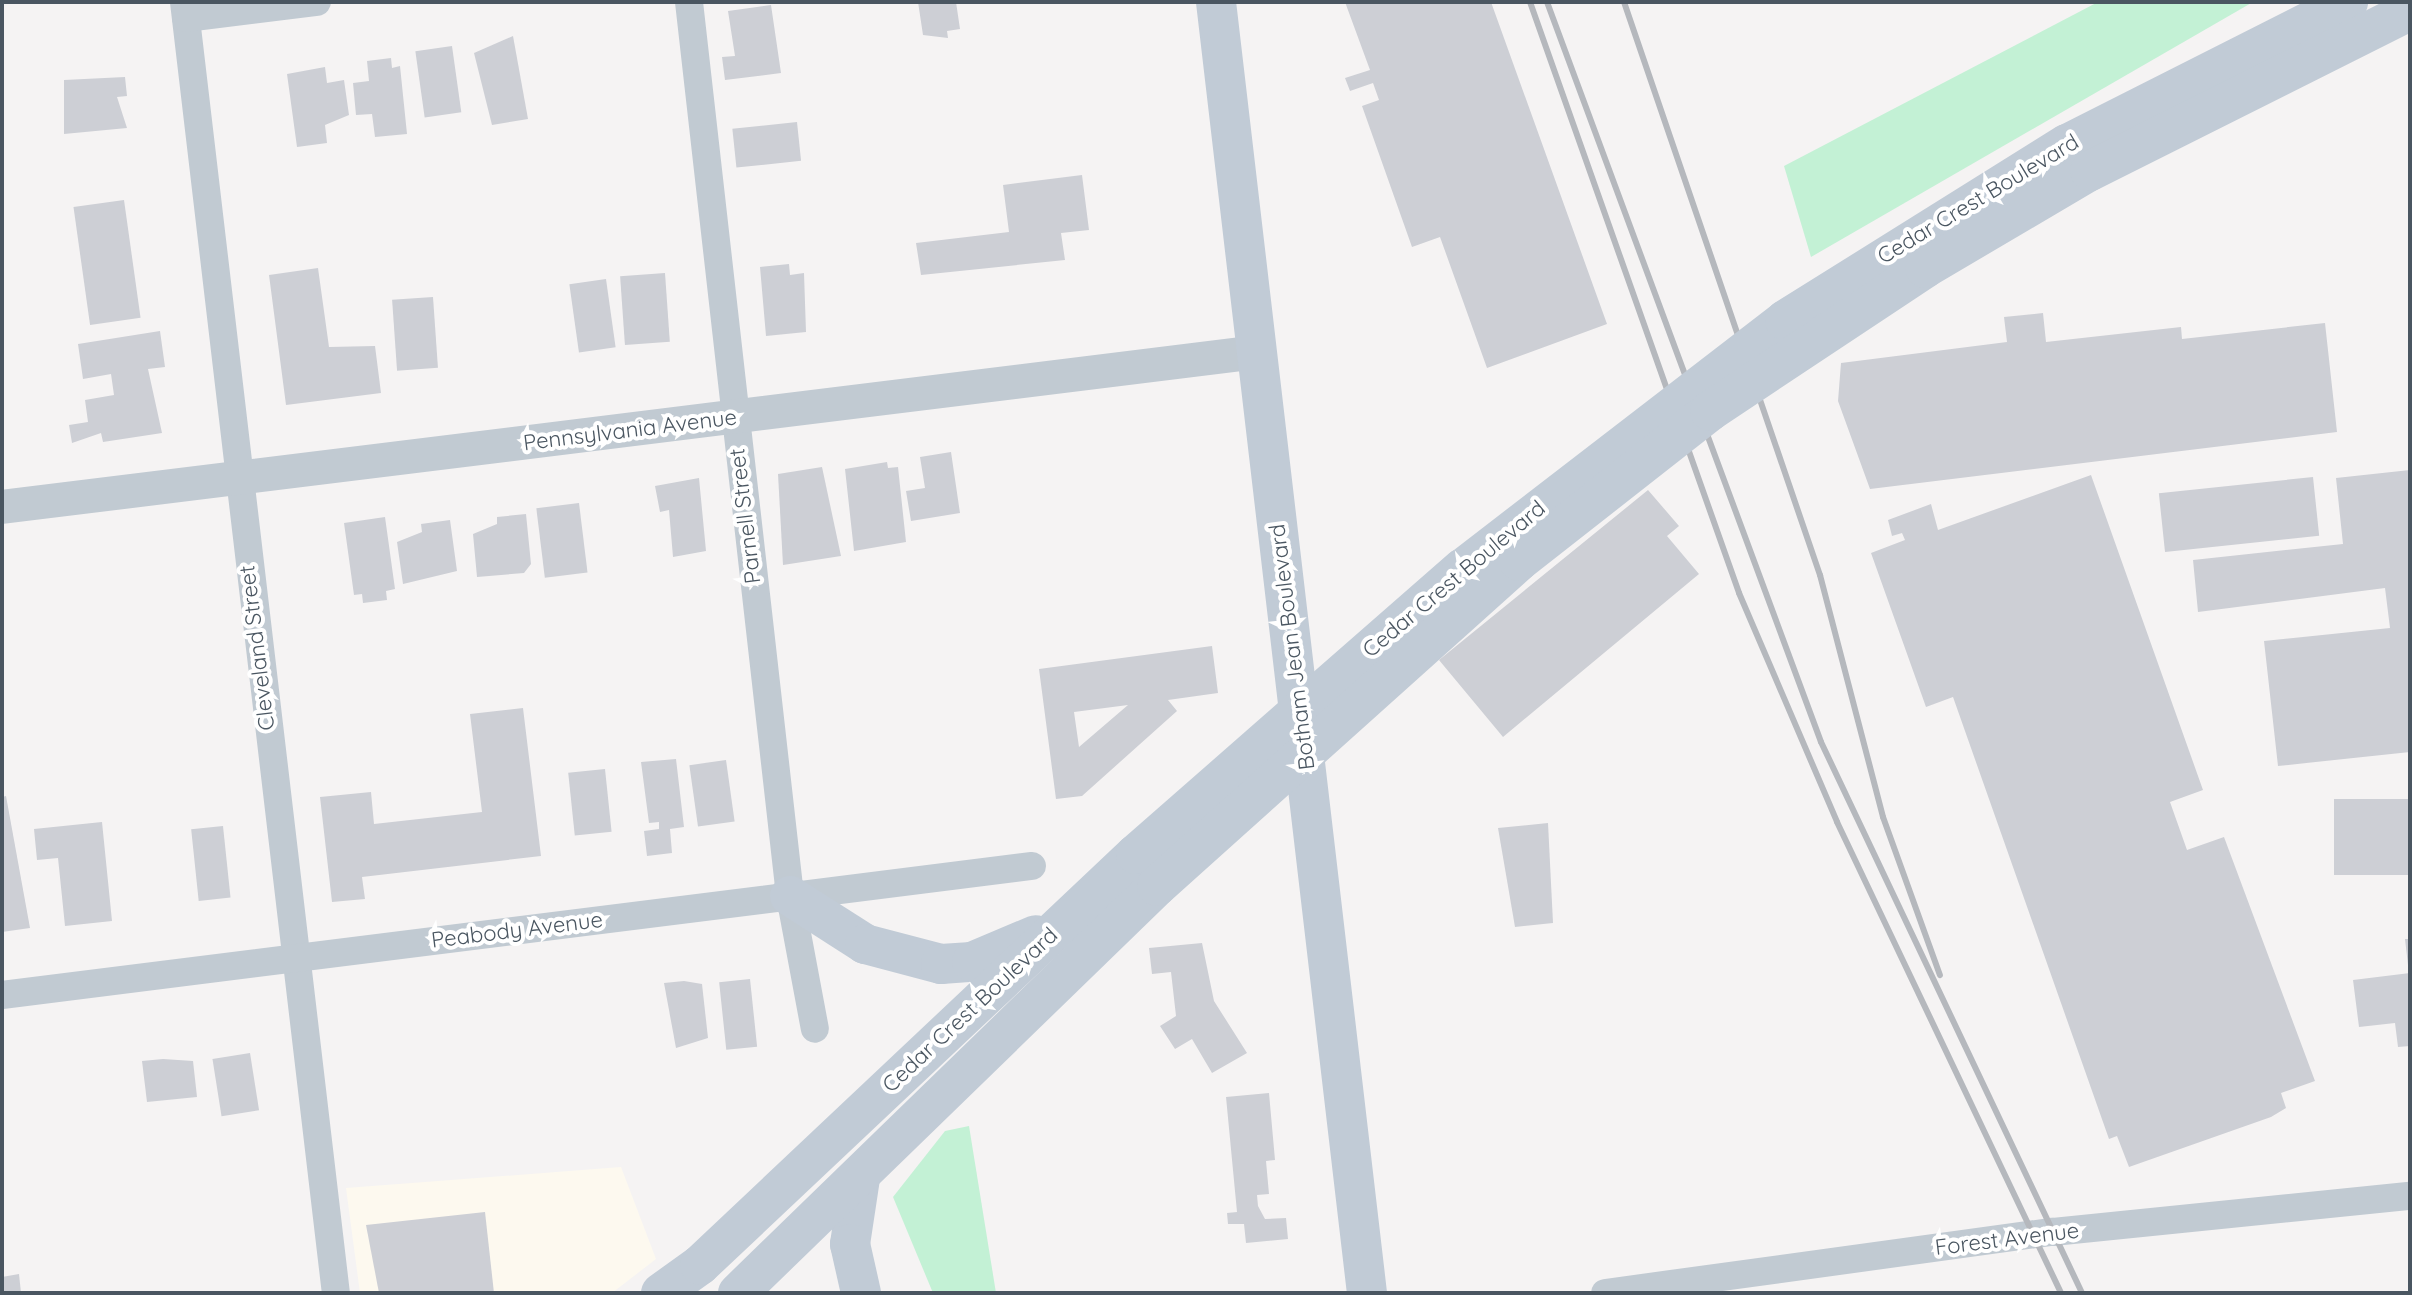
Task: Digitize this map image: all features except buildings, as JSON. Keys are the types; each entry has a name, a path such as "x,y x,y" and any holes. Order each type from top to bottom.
{"main road":[{"name":"Botham Jean Boulevard","path":"1216,2 1367,1293"},
{"name":"Cedar Crest Boulevard","path":"738,1293 860,1178 1146,870 1462,569 1785,320 2067,144 2348,2"},
{"name":"Cedar Crest Boulevard","path":"661,1293 695,1279 1064,921 1146,870 1519,561 1710,411 1925,268 2090,171 2410,11"},
{"path":"790,896 865,944 941,964 1005,951 1064,921"},
{"path":"860,1178 850,1244 861,1293"}],"street":[{"path":"185,10 317,2"},
{"name":"Parnell Street","path":"689,2 790,896 815,1029"},
{"name":"Cleveland Street","path":"185,10 336,1293"},
{"name":"Pennsylvania Avenue","path":"2,507 1258,352"},
{"name":"Peabody Avenue","path":"2,995 1032,866"},
{"name":"Forest Avenue","path":"1605,1293 2034,1234 2410,1196"}],"shaded area":[{"path":"621,1167 656,1259 612,1293 360,1293 346,1188"}],"green space":[{"path":"2098,2 2253,2 1811,257 1784,166"},
{"path":"969,1126 996,1293 933,1293 893,1197 945,1131"}],"railway":[{"path":"1530,2 1739,593 1837,822 2061,1293"},
{"path":"1547,2 1821,742 2082,1293"},
{"path":"1624,2 1820,575 1883,817 1940,975"}]}
